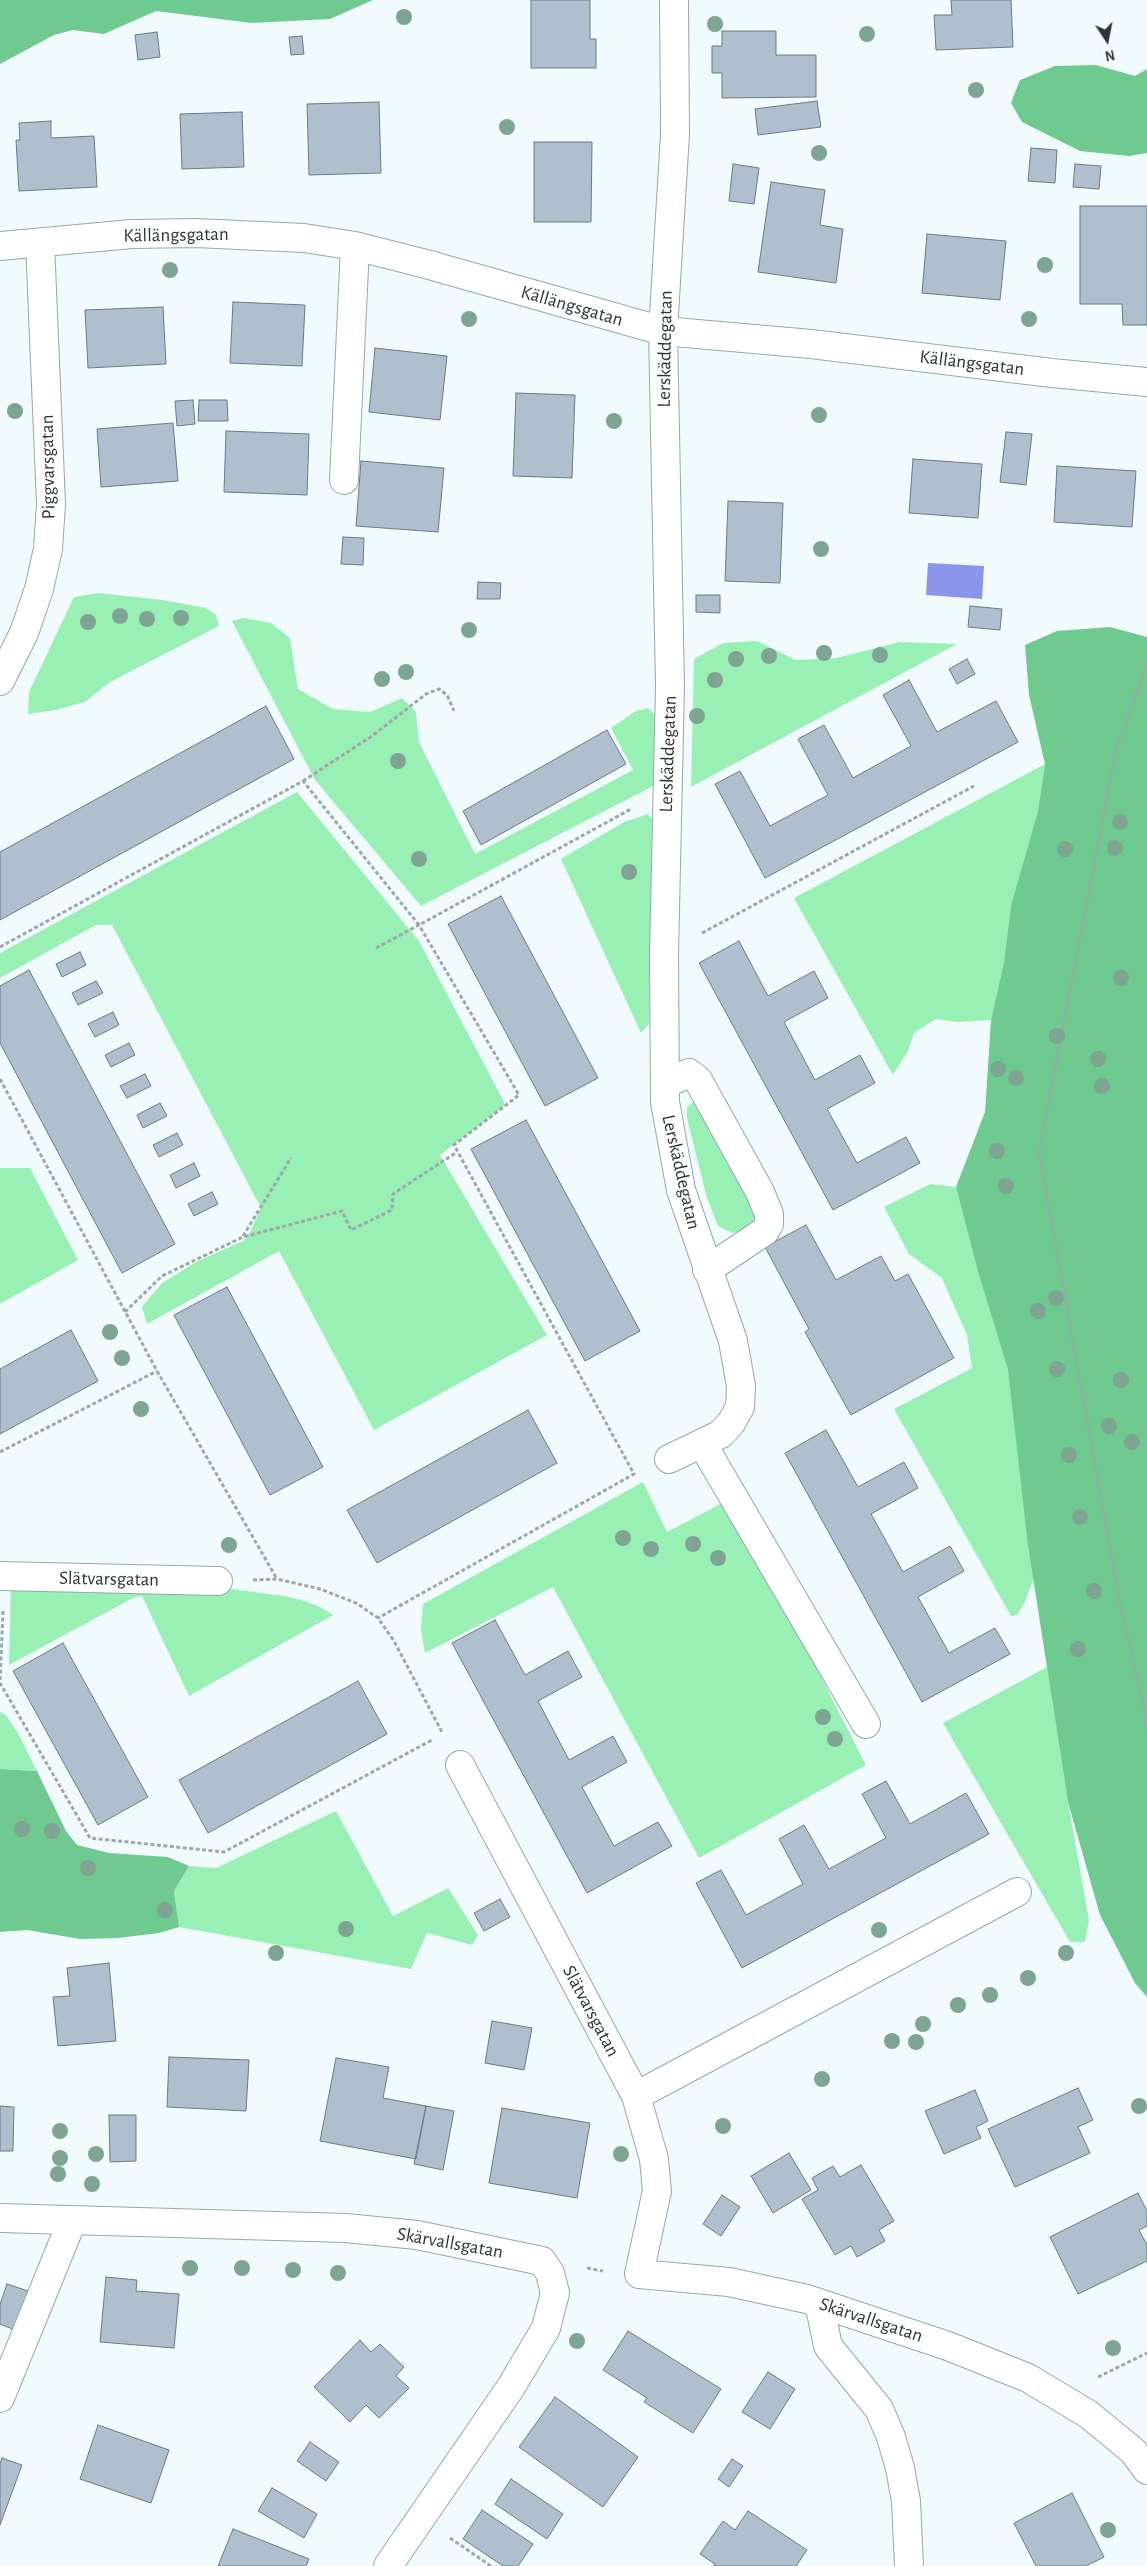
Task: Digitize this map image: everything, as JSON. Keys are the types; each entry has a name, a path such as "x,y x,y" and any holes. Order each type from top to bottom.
{"street":[{"name":"Lerskäddegatan","path":"669,1459 721,1434 731,1423 740,1407 741,1386 733,1341 681,1190 665,1102 664,954 670,686 662,331 675,134 674,0"},
{"name":"Källängsgatan","path":"0,246 132,234 196,233 304,238 355,246 662,331 810,344 1052,373 1147,382"},
{"name":"Piggvarsgatan","path":"0,681 24,632 39,590 48,549 51,504 40,243"},
{"path":"344,480 355,246"},
{"path":"665,1084 689,1073 698,1080 760,1192 769,1214 769,1224 765,1231 707,1270"},
{"path":"703,1444 866,1724"},
{"name":"Slätvarsgatan","path":"3,1576 218,1581"},
{"name":"Slätvarsgatan","path":"460,1765 636,2096 654,2159 657,2191 639,2274"},
{"path":"636,2096 1017,1892"},
{"name":"Skärvallsgatan","path":"0,2218 346,2228 417,2236 542,2261 550,2273 555,2293 546,2328 511,2387 388,2566"},
{"path":"0,2398 72,2221"},
{"name":"Skärvallsgatan","path":"639,2274 729,2282 819,2303 948,2346 1028,2378 1088,2414 1133,2451 1147,2470"},
{"path":"819,2303 828,2346 879,2409 892,2436 906,2501 909,2566"}],"path":[{"path":"1147,664 1116,750 1039,1152 1120,1604 1144,1706 1147,1729"},
{"path":"0,947 303,781 372,736 426,694 439,690 447,695 454,711"},
{"path":"303,781 419,925 519,1095 454,1145 634,1474 378,1618"},
{"path":"664,954 974,786"},
{"path":"376,948 667,789"},
{"path":"0,1079 157,1371 277,1579"},
{"path":"126,1312 162,1276 243,1237 342,1211 351,1230 392,1210 393,1194 458,1152"},
{"path":"243,1237 291,1158"},
{"path":"0,1452 157,1371"},
{"path":"3,1576 0,1683 90,1838 224,1852 444,1734"},
{"path":"218,1581 277,1579 320,1589 356,1603 378,1618 394,1641 460,1765"},
{"path":"1059,2397 1147,2352"},
{"path":"421,2518 491,2566"}],"green space":[{"path":"0,0 373,0 330,19 252,23 156,11 104,34 73,30 54,35 0,64"},
{"path":"1096,65 1135,76 1147,69 1147,153 1129,156 1080,151 1022,122 1011,103 1020,80 1055,66"},
{"path":"98,593 163,600 206,608 216,615 219,626 110,682 85,702 56,710 28,714 29,692 74,597"},
{"path":"244,618 271,623 290,638 298,689 333,709 370,712 402,698 416,712 419,742 475,854 633,770 611,728 636,711 648,708 655,714 653,786 421,906 315,780 232,621"},
{"path":"1110,627 1147,637 1147,1997 1135,1983 1100,1915 1068,1802 1028,1545 1008,1370 978,1272 956,1187 985,1112 991,1020 1004,962 1011,905 1038,811 1045,764 1029,695 1025,645 1057,631"},
{"path":"757,641 796,660 836,658 900,642 957,644 691,787 694,659 723,643"},
{"path":"1045,764 1038,811 1011,905 1004,962 991,1020 958,1022 936,1019 914,1033 908,1051 893,1075 794,898"},
{"path":"297,792 419,941 502,1098 505,1105 440,1155 547,1335 374,1430 279,1251 147,1324 142,1307 162,1283 198,1261 243,1241 250,1232 261,1208 112,925 96,925 0,978 0,953"},
{"path":"648,814 652,819 649,1024 641,1033 561,859 624,822"},
{"path":"693,1102 701,1108 746,1187 756,1217 748,1229 732,1233 718,1226 707,1198 687,1118 687,1107"},
{"path":"0,1168 30,1168 78,1260 0,1304"},
{"path":"930,1184 956,1187 978,1272 1008,1370 1034,1579 1024,1604 1017,1615 1011,1616 894,1409 972,1368 967,1335 942,1278 909,1254 884,1207"},
{"path":"643,1482 667,1532 730,1499 866,1765 699,1858 553,1587 425,1653 421,1630 423,1604"},
{"path":"11,1583 223,1588 285,1596 305,1601 333,1615 189,1696 142,1596 133,1598 9,1665"},
{"path":"1047,1667 1089,1920 1085,1942 1070,1942 943,1723"},
{"path":"0,1712 6,1715 18,1733 37,1771 0,1769"},
{"path":"0,1769 37,1771 66,1831 77,1845 109,1853 168,1857 189,1866 174,1891 179,1927 159,1933 118,1938 80,1939 27,1930 0,1932"},
{"path":"336,1811 393,1916 448,1888 478,1935 472,1945 427,1933 411,1969 179,1927 174,1891 189,1866 216,1868"}],"water":[{"path":"928,563 984,566 982,599 926,595"}],"building":[{"path":"531,0 590,0 590,39 596,39 596,68 531,68"},
{"path":"951,0 1011,0 1013,47 936,50 934,15 952,15"},
{"path":"722,31 776,31 776,55 816,55 816,97 722,98 722,73 712,73 712,46 722,46"},
{"path":"157,32 160,57 138,60 135,35"},
{"path":"302,36 304,54 291,55 289,37"},
{"path":"817,101 821,127 758,135 755,109"},
{"path":"379,102 381,173 309,175 307,104"},
{"path":"242,112 244,167 182,169 180,114"},
{"path":"51,121 51,138 94,136 97,187 19,191 16,140 20,140 19,123"},
{"path":"534,142 592,142 591,222 534,222"},
{"path":"1031,148 1057,150 1055,183 1028,181"},
{"path":"733,164 759,168 754,204 729,201"},
{"path":"1075,164 1101,166 1099,189 1073,187"},
{"path":"771,182 825,190 820,225 843,229 836,283 758,272"},
{"path":"1080,206 1147,206 1147,325 1123,325 1122,304 1080,304"},
{"path":"927,234 1006,241 1000,300 922,293"},
{"path":"233,302 305,305 302,366 230,363"},
{"path":"163,307 166,364 88,368 85,310"},
{"path":"375,348 447,356 440,420 369,412"},
{"path":"516,393 575,395 572,478 513,476"},
{"path":"193,400 195,424 177,426 175,401"},
{"path":"199,400 227,400 228,421 198,421"},
{"path":"173,423 178,481 101,487 97,429"},
{"path":"226,431 309,434 307,495 224,492"},
{"path":"1006,432 1032,434 1026,485 1000,482"},
{"path":"913,459 982,464 978,518 909,513"},
{"path":"361,461 444,468 438,532 356,526"},
{"path":"1057,466 1136,471 1132,527 1054,522"},
{"path":"728,501 783,503 780,583 725,581"},
{"path":"343,537 364,538 363,565 341,564"},
{"path":"478,582 501,583 500,599 477,599"},
{"path":"696,595 720,595 720,613 696,612"},
{"path":"970,606 1002,609 1000,630 968,627"},
{"path":"967,659 975,674 957,684 949,669"},
{"path":"909,680 937,732 996,701 1018,742 765,878 715,784 740,771 770,826 828,795 798,739 824,725 853,778 911,746 883,695"},
{"path":"266,706 294,759 0,920 0,852"},
{"path":"607,730 626,764 481,845 463,811"},
{"path":"501,896 598,1078 545,1106 448,924"},
{"path":"739,941 768,996 814,971 828,998 784,1022 815,1080 860,1055 875,1083 827,1109 857,1163 906,1137 920,1163 833,1210 699,963"},
{"path":"80,952 86,965 62,977 56,964"},
{"path":"29,970 175,1244 122,1273 0,1043 0,986"},
{"path":"96,981 103,993 78,1005 72,993"},
{"path":"113,1012 119,1025 95,1037 88,1024"},
{"path":"129,1043 135,1055 111,1067 105,1055"},
{"path":"145,1074 151,1086 127,1098 120,1086"},
{"path":"160,1103 167,1116 143,1128 137,1115"},
{"path":"526,1120 640,1331 585,1361 471,1149"},
{"path":"177,1133 183,1145 159,1157 153,1145"},
{"path":"194,1163 200,1176 176,1188 170,1175"},
{"path":"212,1192 218,1204 194,1216 188,1204"},
{"path":"806,1225 836,1280 881,1256 895,1281 908,1274 954,1358 851,1415 805,1332 809,1329 765,1247"},
{"path":"227,1287 323,1467 270,1495 174,1315"},
{"path":"71,1330 98,1381 0,1434 0,1369"},
{"path":"528,1410 557,1463 377,1563 347,1510"},
{"path":"826,1430 858,1487 904,1462 918,1488 871,1514 903,1572 950,1546 964,1571 918,1597 949,1653 995,1628 1010,1654 922,1702 785,1453"},
{"path":"495,1620 525,1675 568,1651 582,1677 538,1701 569,1760 613,1736 627,1762 582,1787 614,1846 658,1822 672,1846 587,1893 452,1643"},
{"path":"63,1643 148,1797 98,1825 13,1671"},
{"path":"358,1681 387,1734 208,1833 179,1780"},
{"path":"886,1781 910,1824 966,1793 989,1834 742,1968 696,1883 721,1870 746,1915 803,1884 779,1839 804,1825 829,1869 886,1838 862,1794"},
{"path":"500,1899 510,1917 484,1931 474,1913"},
{"path":"109,1963 116,2041 58,2046 53,1997 70,1996 67,1968"},
{"path":"492,2021 532,2028 524,2070 485,2063"},
{"path":"169,2057 249,2060 246,2111 167,2107"},
{"path":"336,2058 389,2067 383,2098 426,2106 416,2159 320,2141"},
{"path":"1078,2088 1093,2120 1078,2127 1090,2153 1015,2187 988,2129"},
{"path":"975,2090 988,2121 976,2127 981,2138 944,2154 925,2111"},
{"path":"0,2106 14,2107 13,2151 0,2151"},
{"path":"426,2106 454,2111 443,2170 414,2164"},
{"path":"502,2108 590,2123 577,2198 489,2183"},
{"path":"109,2115 136,2115 136,2161 110,2162"},
{"path":"789,2153 811,2190 773,2213 751,2176"},
{"path":"861,2165 894,2221 879,2230 885,2241 857,2257 851,2246 835,2255 802,2199 818,2190 812,2178 833,2166 840,2177"},
{"path":"1138,2193 1147,2211 1147,2226 1139,2230 1147,2245 1147,2261 1078,2294 1050,2237"},
{"path":"722,2195 740,2207 721,2236 703,2224"},
{"path":"106,2277 137,2280 136,2291 179,2294 174,2348 100,2342"},
{"path":"7,2284 28,2291 15,2330 0,2324 0,2304"},
{"path":"628,2331 721,2389 693,2433 644,2402 647,2398 603,2370"},
{"path":"360,2340 371,2352 380,2344 404,2367 396,2376 409,2388 379,2418 366,2405 350,2422 314,2387"},
{"path":"768,2372 795,2389 770,2429 742,2412"},
{"path":"555,2397 638,2457 603,2507 519,2447"},
{"path":"98,2425 169,2450 151,2503 80,2479"},
{"path":"310,2442 339,2462 326,2481 297,2461"},
{"path":"2,2458 22,2465 0,2525 0,2464"},
{"path":"732,2459 743,2466 729,2487 718,2479"},
{"path":"511,2479 563,2514 547,2539 495,2504"},
{"path":"272,2488 317,2514 304,2538 258,2511"},
{"path":"1072,2493 1104,2557 1086,2566 1036,2566 1014,2523"},
{"path":"482,2510 533,2544 518,2566 503,2566 463,2539"},
{"path":"748,2511 807,2550 796,2566 714,2566 715,2564 700,2554 723,2521 735,2530"},
{"path":"233,2529 309,2559 306,2566 218,2566"}]}
